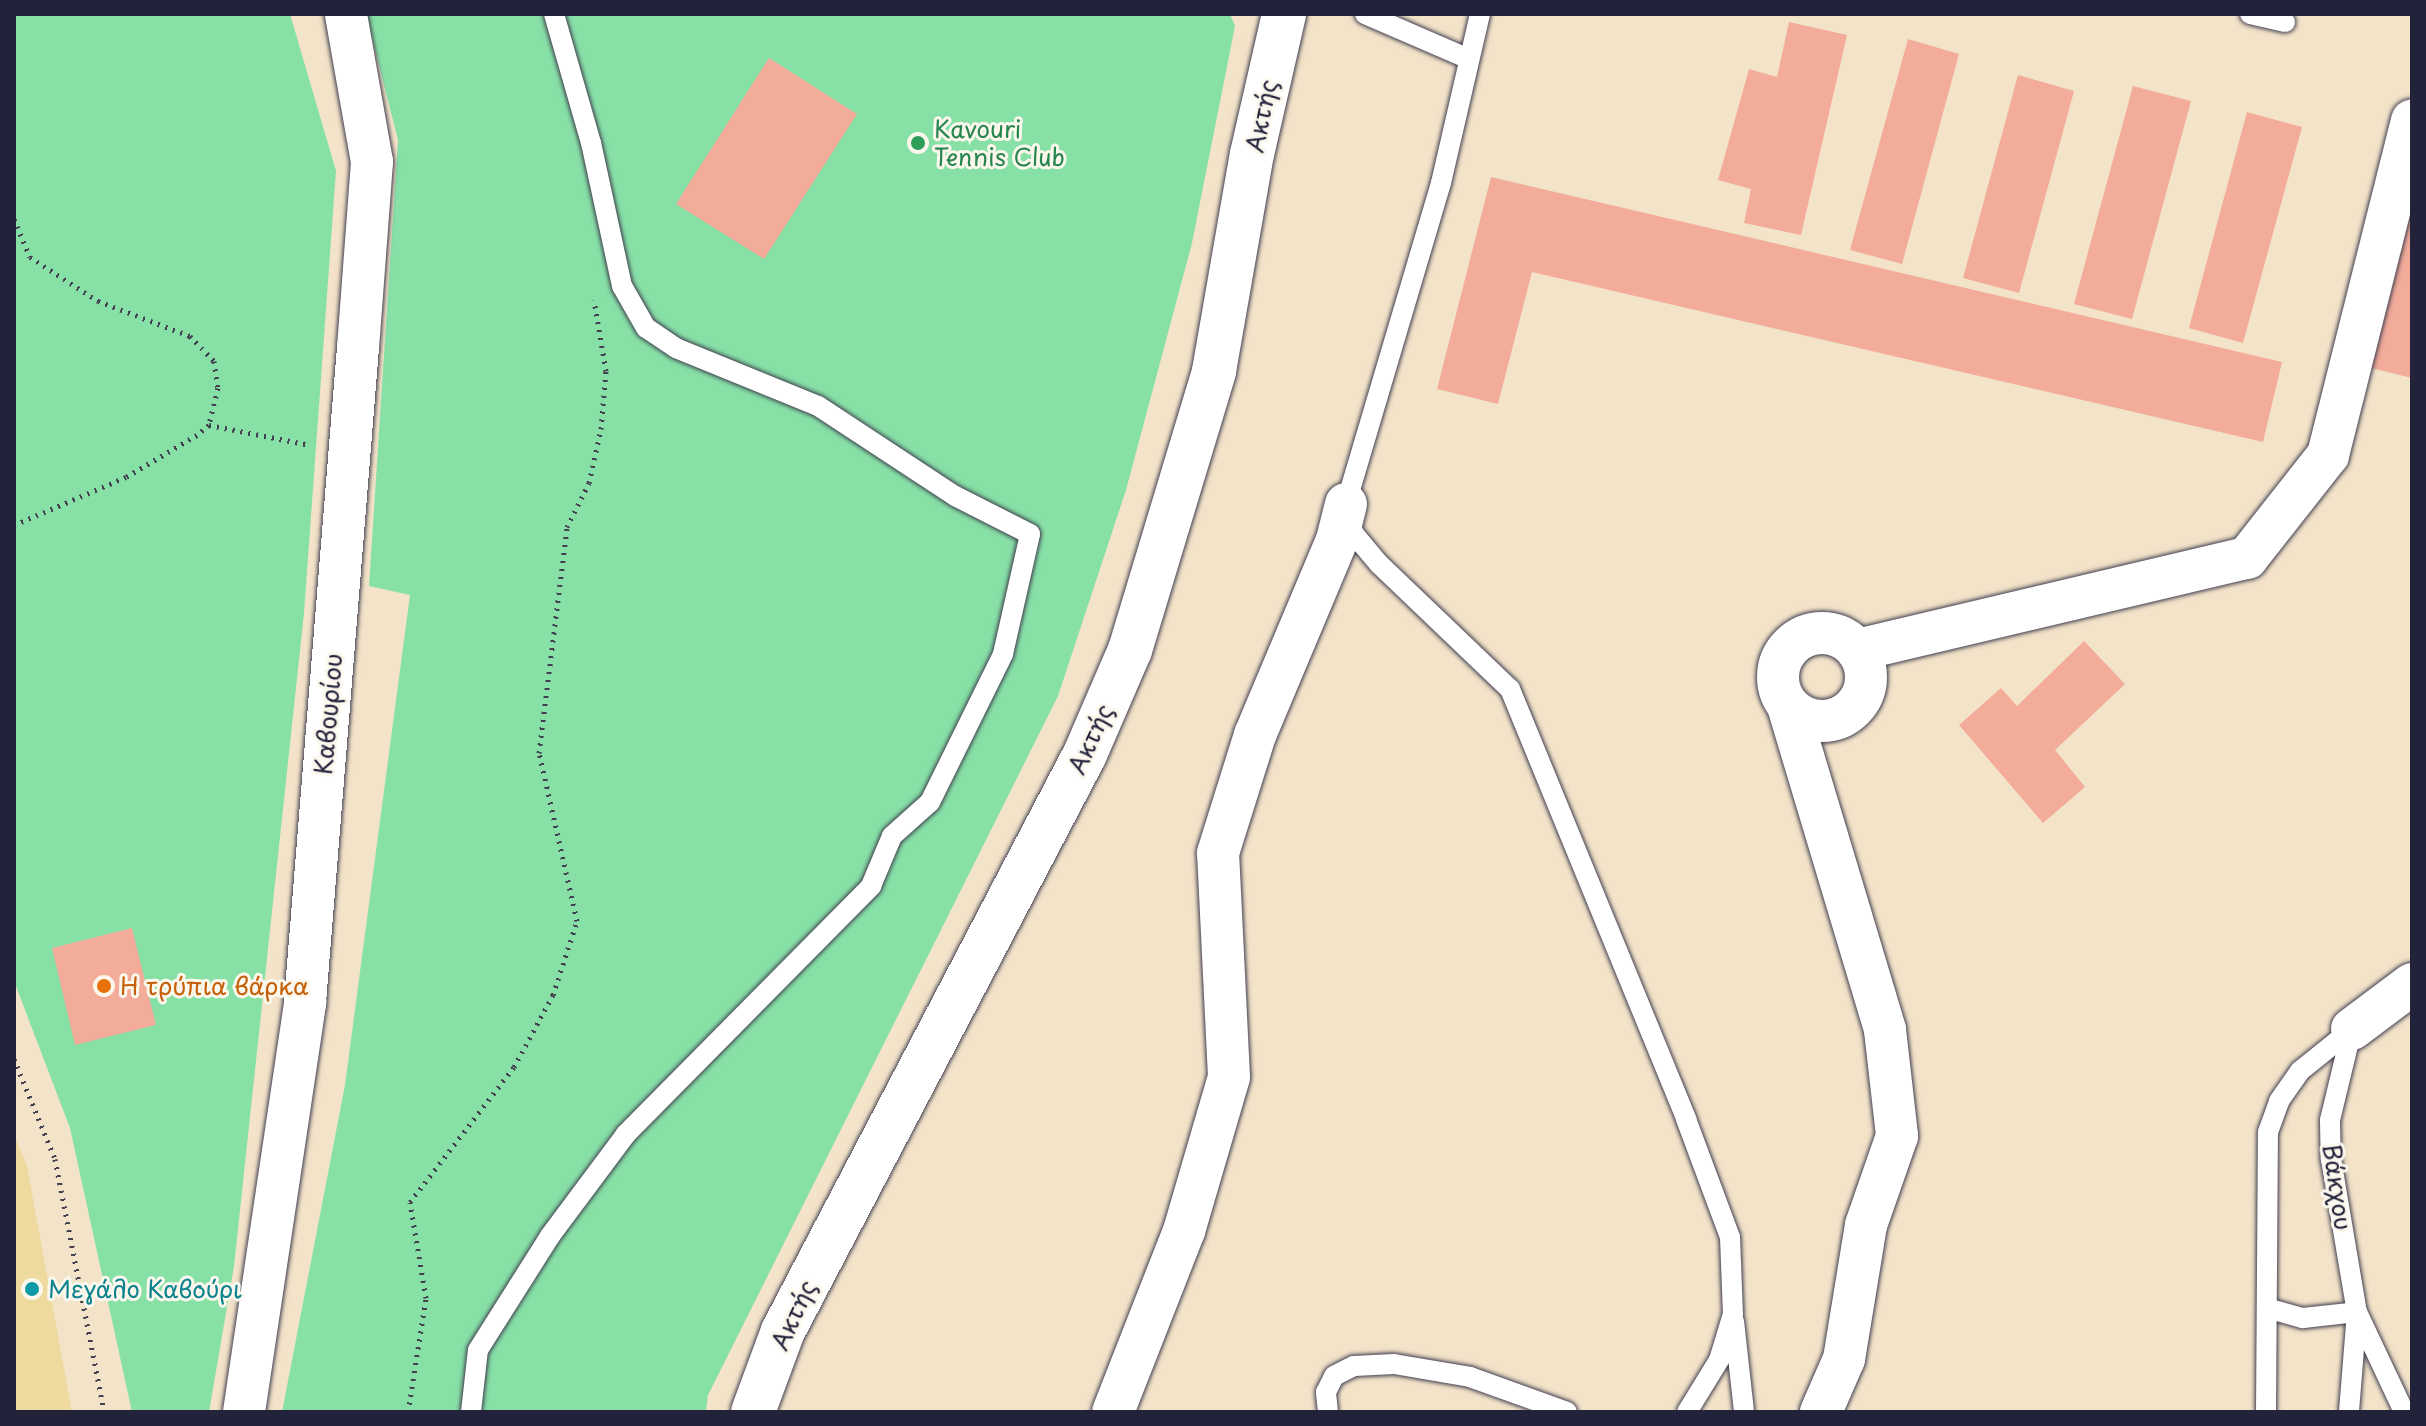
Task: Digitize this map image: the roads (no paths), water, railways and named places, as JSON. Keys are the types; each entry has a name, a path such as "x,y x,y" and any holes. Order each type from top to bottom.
{"street":[{"name":"Καβουρίου","path":"244,1412 305,1002 372,162 346,14"},
{"name":"Ακτής","path":"753,1412 783,1331 1085,754 1130,650 1214,371 1252,154 1284,14"},
{"path":"1857,650 2247,558 2328,455 2412,120"},
{"path":"1113,1412 1184,1231 1229,1077 1218,853 1255,735 1337,540 1346,504"},
{"path":"1788,706 1818,722 1850,712 1866,681 1857,650 1828,633 1797,641 1778,671 1788,706 1885,1030 1897,1136 1866,1225 1844,1359 1821,1412"},
{"path":"2352,1029 2412,984"}],"lane":[{"path":"471,1412 478,1350 550,1236 626,1134 871,886 892,836 930,802 1003,654 1030,534 955,496 818,406 676,348 646,328 622,286 585,117 554,14"},
{"path":"1365,14 1469,59"},
{"path":"1480,14 1441,183 1346,504 1353,533 1379,564 1510,689 1559,798 1730,1237 1733,1314 1744,1412"},
{"path":"2250,14 2285,22"},
{"path":"2266,1412 2268,1132 2279,1101 2300,1071 2352,1029"},
{"name":"Βάκχου","path":"2352,1029 2330,1120 2357,1312 2404,1412"},
{"path":"2267,1308 2303,1318 2357,1312 2349,1412"},
{"path":"1687,1412 1719,1360 1733,1314"},
{"path":"1328,1412 1326,1392 1334,1376 1354,1366 1394,1364 1470,1377 1567,1412"}],"place":[{"name":"Kavouri Tennis Club","path":"918,143"},
{"name":"Η τρύπια βάρκα","path":"104,986"},
{"name":"Μεγάλο Καβούρι","path":"32,1289"}]}
